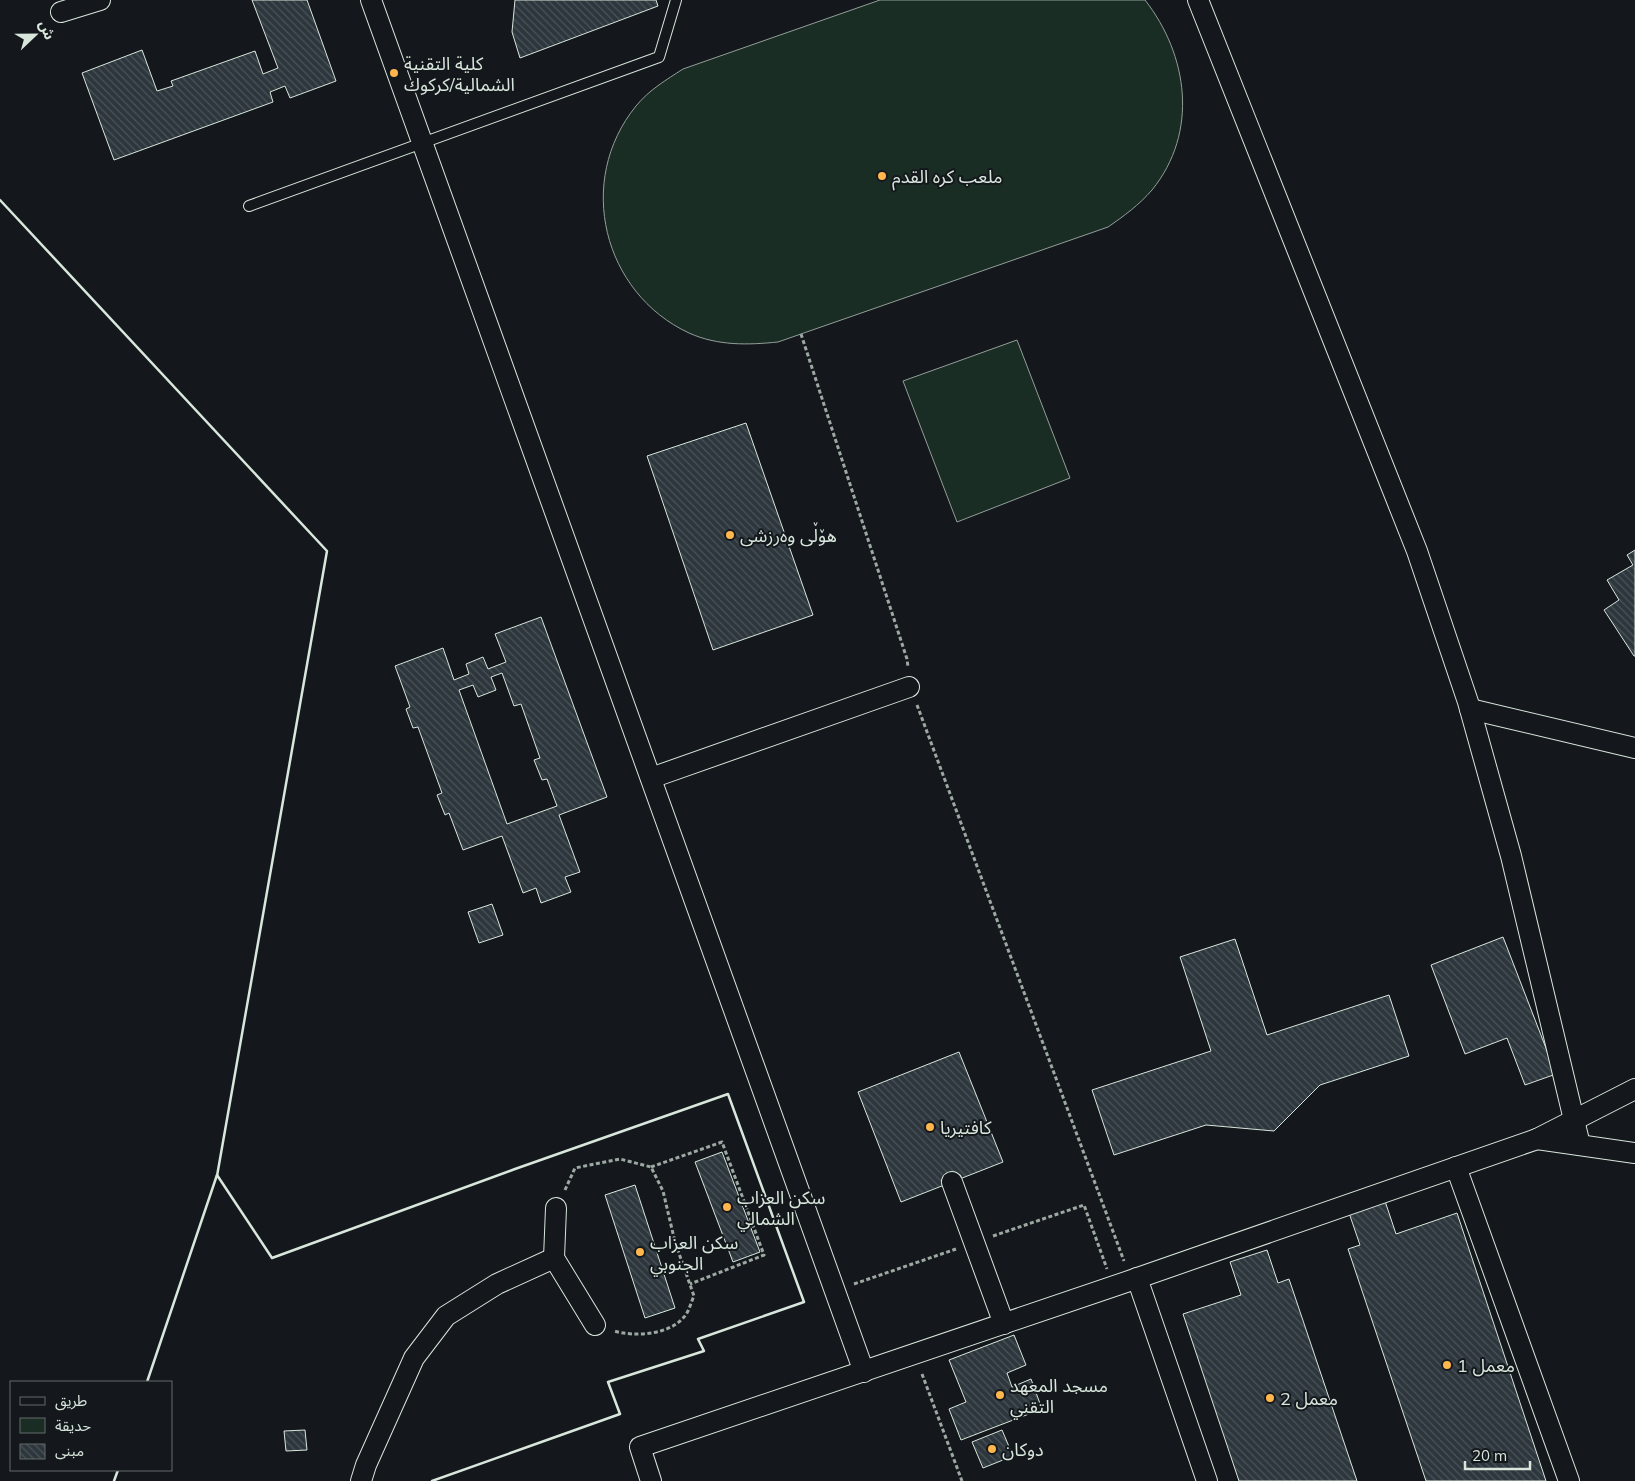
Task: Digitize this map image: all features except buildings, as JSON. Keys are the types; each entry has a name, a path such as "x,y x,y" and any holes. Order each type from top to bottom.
{"street":[{"path":"62,12 100,0"},
{"path":"371,0 864,1372"},
{"path":"1198,0 1417,551 1470,709 1511,856 1580,1145"},
{"path":"652,778 909,687"},
{"path":"1470,709 1635,748"},
{"path":"651,1481 640,1447 1127,1282 1536,1139 1635,1089"},
{"path":"1536,1139 1635,1153"},
{"path":"1456,1167 1569,1481"},
{"path":"952,1182 1004,1324"},
{"path":"556,1208 554,1258 595,1325"},
{"path":"362,1481 366,1465 414,1358 446,1316 497,1284 554,1258"},
{"path":"1127,1282 1207,1481"}],"lane":[{"path":"248,206 659,57 676,0"}],"path":[{"path":"802,334 908,658 909,687 1127,1282"},
{"path":"556,1208 575,1168 620,1159 650,1167 722,1142 764,1255 690,1284"},
{"path":"595,1325 627,1335 660,1332 684,1317 694,1296 676,1242 663,1191 650,1167"},
{"path":"845,1287 1084,1205 1127,1282"},
{"path":"915,1354 962,1481"}],"green space":[{"name":"ملعب كره القدم","path":"880,0 1145,0 1160,22 1171,45 1179,69 1182,119 1177,144 1167,167 1152,190 1131,210 1108,227 778,342 733,344 711,340 689,333 660,315 636,291 618,263 607,233 603,200 606,167 617,136 636,106 652,90 683,69"},
{"path":"1017,340 1070,478 957,522 903,381"}],"wall":[{"path":"0,200 327,551 217,1176"},
{"path":"147,1381 217,1175 272,1258 515,1169 728,1094 804,1302 698,1339 704,1351 608,1382 620,1414 432,1481"},
{"path":"114,1481 118,1471"}],"place":[{"name":"كلية التقنية الشمالية/كركوك","path":"394,73"},
{"name":"ملعب كره القدم","path":"882,176"},
{"name":"هۆڵی وەرزشی","path":"730,535"},
{"name":"کافتیریا","path":"930,1127"},
{"name":"سكن العزاب الشمالي","path":"727,1207"},
{"name":"سكن العزاب الجنوبي","path":"640,1252"},
{"name":"معمل 1","path":"1447,1365"},
{"name":"مسجد المعهد التقني","path":"1000,1395"},
{"name":"معمل 2","path":"1270,1398"},
{"name":"دوکان","path":"992,1449"}]}
